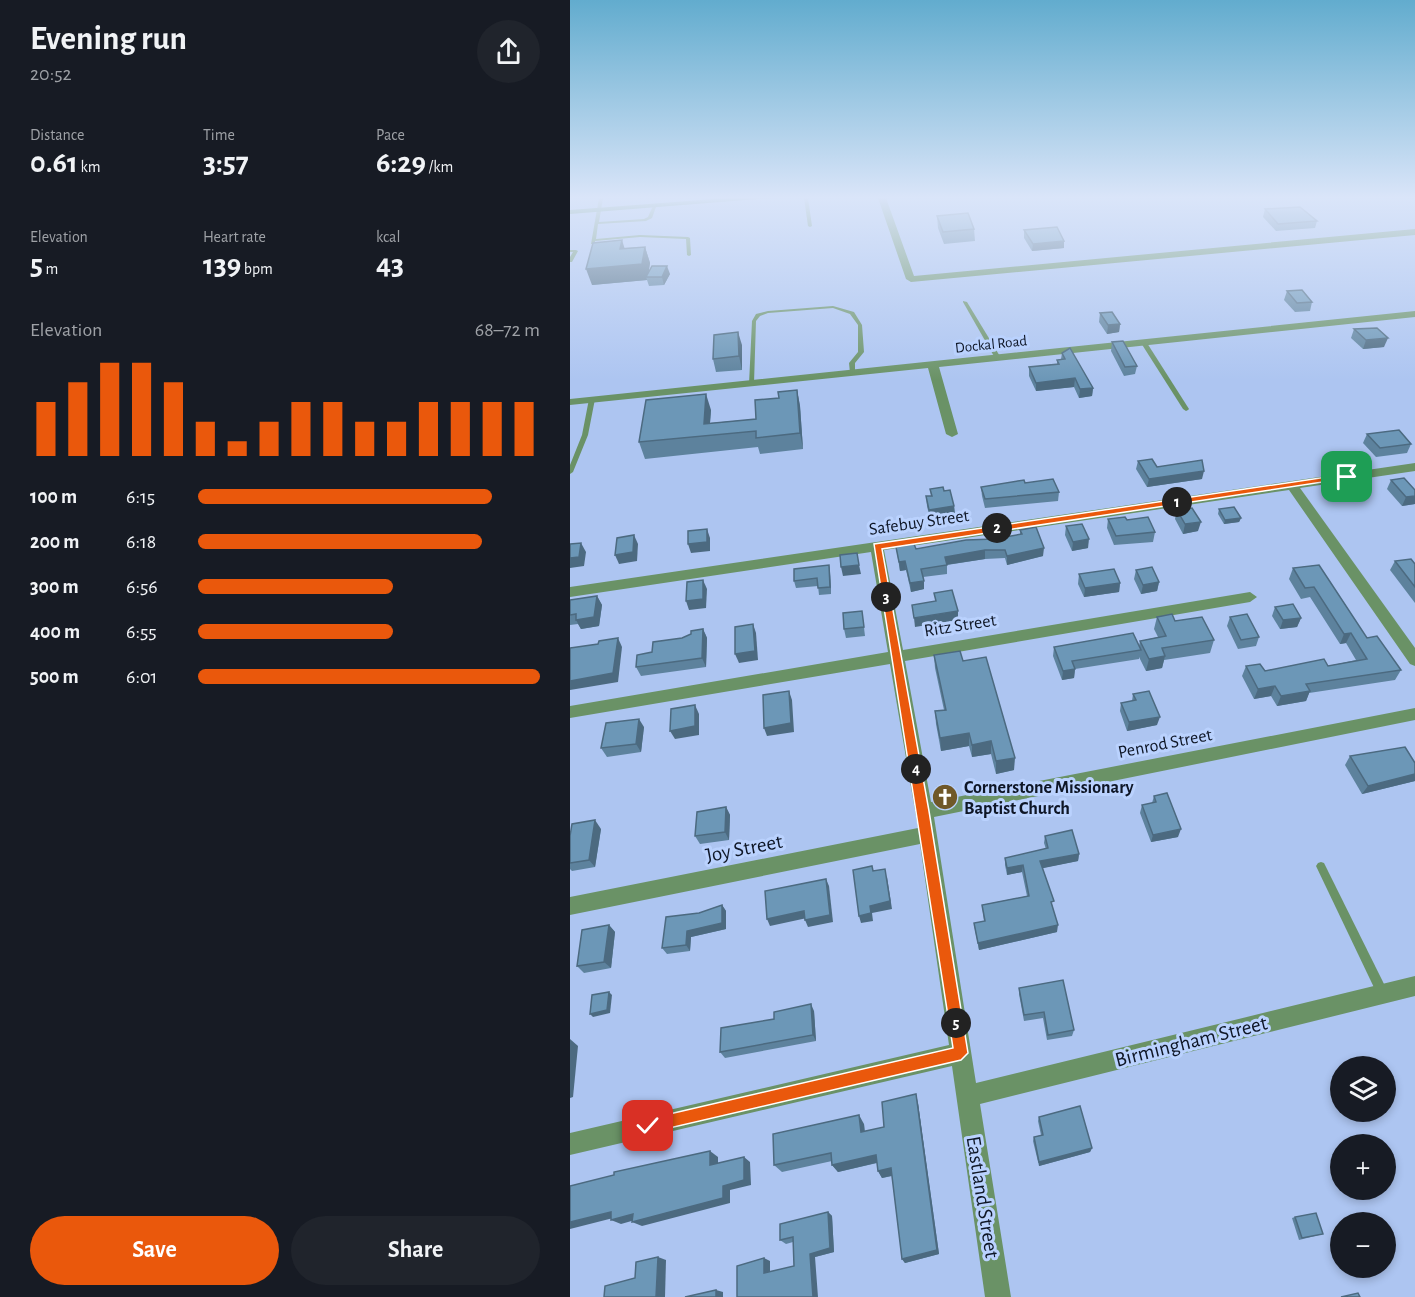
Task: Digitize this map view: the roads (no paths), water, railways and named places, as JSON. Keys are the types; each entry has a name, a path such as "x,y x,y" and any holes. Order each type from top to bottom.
{"street":[{"path":"904,259 911,279 1131,259"},
{"name":"Dockal Road","path":"570,402 1415,314"},
{"path":"933,365 952,434"},
{"name":"Safebuy Street","path":"570,592 1415,467"},
{"path":"1292,485 1415,660"},
{"path":"570,1144 961,1053 924,811 877,546"},
{"name":"Ritz Street","path":"570,712 1250,597"},
{"name":"Penrod Street","path":"924,811 1415,714"},
{"name":"Joy Street","path":"570,906 927,834"},
{"name":"Birmingham Street","path":"968,1096 1415,987"},
{"name":"Eastland Street","path":"961,1053 998,1297"}],"lane":[{"path":"966,302 998,358"},
{"path":"751,384 754,321 758,315 768,312 833,307 852,313 860,325 861,351 852,363 853,373"},
{"path":"1144,343 1186,409"},
{"path":"570,472 585,435 592,399"},
{"path":"1321,866 1383,994"}],"place":[{"name":"Cornerstone Missionary Baptist Church","path":"945,797"}]}
